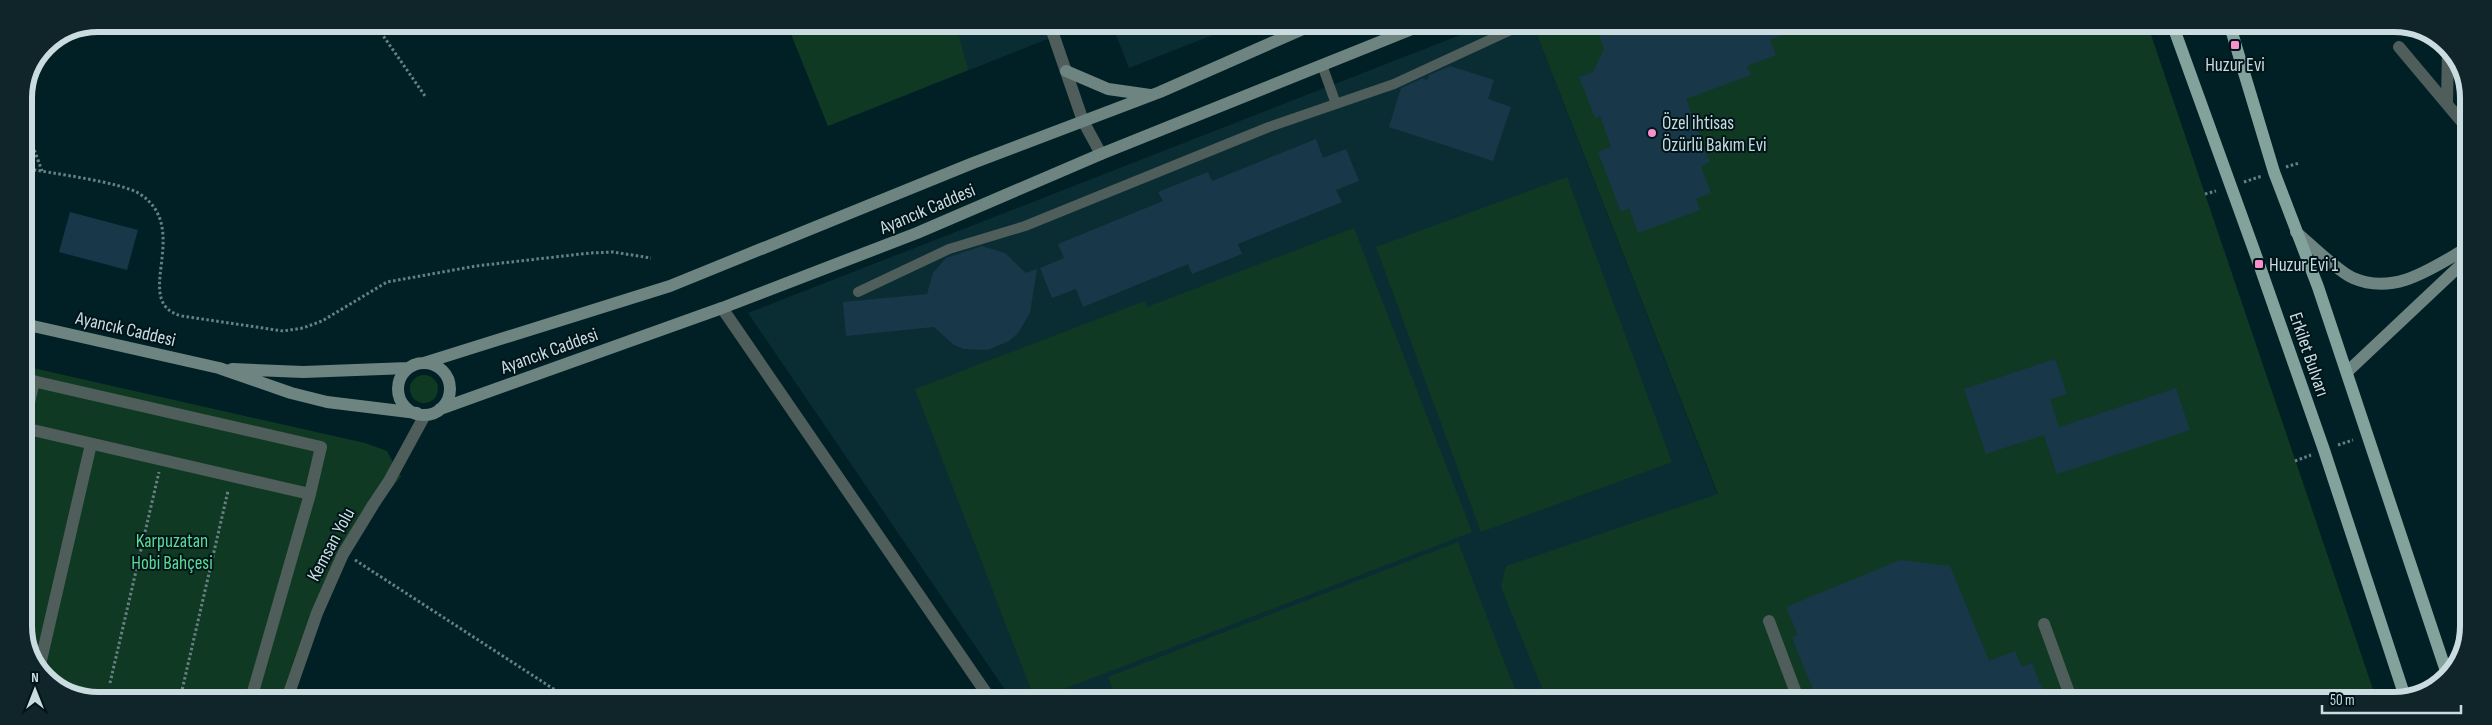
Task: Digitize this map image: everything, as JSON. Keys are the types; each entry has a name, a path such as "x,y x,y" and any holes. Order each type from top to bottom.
{"main road":[{"name":"Erkilet Bulvarı","path":"2175,33 2260,264 2403,692"},
{"name":"Erkilet Bulvarı","path":"2232,33 2274,172 2318,287 2445,667"}],"street":[{"path":"1053,33 1083,121 1100,154"},
{"name":"Ayancık Caddesi","path":"424,363 670,286 973,163 1152,96 1294,33"},
{"name":"Ayancık Caddesi","path":"440,409 722,308 917,233 1100,154 1402,33"},
{"path":"2399,47 2459,121"},
{"path":"2446,104 2448,61"},
{"path":"1066,71 1108,89 1152,96"},
{"path":"2296,232 2351,278 2382,284 2416,278 2459,253"},
{"path":"2347,372 2459,266"},
{"path":"722,308 986,692"},
{"name":"Ayancık Caddesi","path":"33,326 219,368 291,393 327,402 421,414"},
{"path":"424,363 439,367 449,380 449,396 440,409 421,414 404,404 398,389 403,374 408,368 424,363"},
{"name":"Ayancık Caddesi","path":"219,368 303,372 408,368"},
{"path":"33,381 321,447 310,494 253,692"},
{"name":"Kemsan Yolu","path":"289,692 317,613 343,554 373,504 390,482 421,414"},
{"path":"33,430 310,494"},
{"path":"41,660 91,444"},
{"path":"1769,622 1796,692"},
{"path":"2044,624 2069,692"}],"lane":[{"path":"858,292 949,249 1025,226 1269,127 1394,84 1504,33"},
{"path":"1322,65 1336,104"}],"path":[{"path":"381,33 425,96"},
{"path":"33,147 42,172"},
{"path":"2205,194 2299,163"},
{"path":"33,170 131,189 149,201 159,215 164,231 159,294 170,311 182,316 283,331 303,328 322,321 387,282 476,266 590,253 612,252 652,258"},
{"path":"109,692 162,460"},
{"path":"182,692 232,476"},
{"path":"343,554 418,600 559,692"}],"shaded area":[{"path":"791,33 1063,33 828,126"},
{"path":"1115,33 1218,33 1129,68"},
{"path":"1466,33 1536,33 1795,692 1007,692 748,313"}],"green space":[{"path":"791,33 958,33 968,70 828,126"},
{"path":"1536,33 2150,33 2374,692 1544,692 1501,587 1506,566 1718,494"},
{"path":"1567,177 1672,462 1481,532 1376,247"},
{"path":"1354,228 1472,532 1056,692 1032,692 915,389 1145,301 1147,307"},
{"name":"Karpuzatan Hobi Bahçesi","path":"33,368 365,443 387,451 401,477 342,544 294,692 90,692 73,687 60,679 60,665 45,665 41,660 33,631"},
{"path":"424,375 434,379 438,389 434,399 424,403 414,399 410,389 414,379"},
{"path":"1458,542 1516,692 1114,692 1108,677"}],"building":[{"name":"Özel ihtisas Özürlü Bakım Evi","path":"1786,33 1770,40 1776,55 1747,66 1751,75 1686,99 1710,162 1701,166 1711,193 1696,199 1700,210 1638,233 1629,208 1621,212 1598,152 1611,147 1600,116 1595,118 1579,77 1593,72 1604,49 1599,34"},
{"path":"1450,66 1494,80 1488,99 1511,107 1493,161 1389,127 1401,88 1423,78 1427,80 1429,75"},
{"path":"1316,139 1323,158 1346,149 1359,181 1336,190 1342,202 1238,244 1242,254 1192,274 1188,264 1083,307 1076,289 1052,298 1040,268 1064,258 1058,244 1163,201 1158,192 1208,172 1212,181"},
{"path":"70,212 138,230 127,270 59,252"},
{"path":"982,246 1005,253 1026,273 1037,269 1030,313 1018,333 1009,341 988,350 964,349 954,345 934,327 846,336 843,302 927,294 933,273 946,258"},
{"path":"2055,359 2067,394 2050,399 2059,427 2176,388 2190,430 2057,474 2044,435 1986,454 1964,389"},
{"path":"1900,560 1950,566 1989,661 2015,651 2022,667 2032,663 2043,692 1814,692 1792,638 1798,635 1786,607"}],"place":[{"name":"Huzur Evi","path":"2235,45"},
{"name":"Özel ihtisas Özürlü Bakım Evi","path":"1652,133"},
{"name":"Huzur Evi 1","path":"2259,264"}]}
